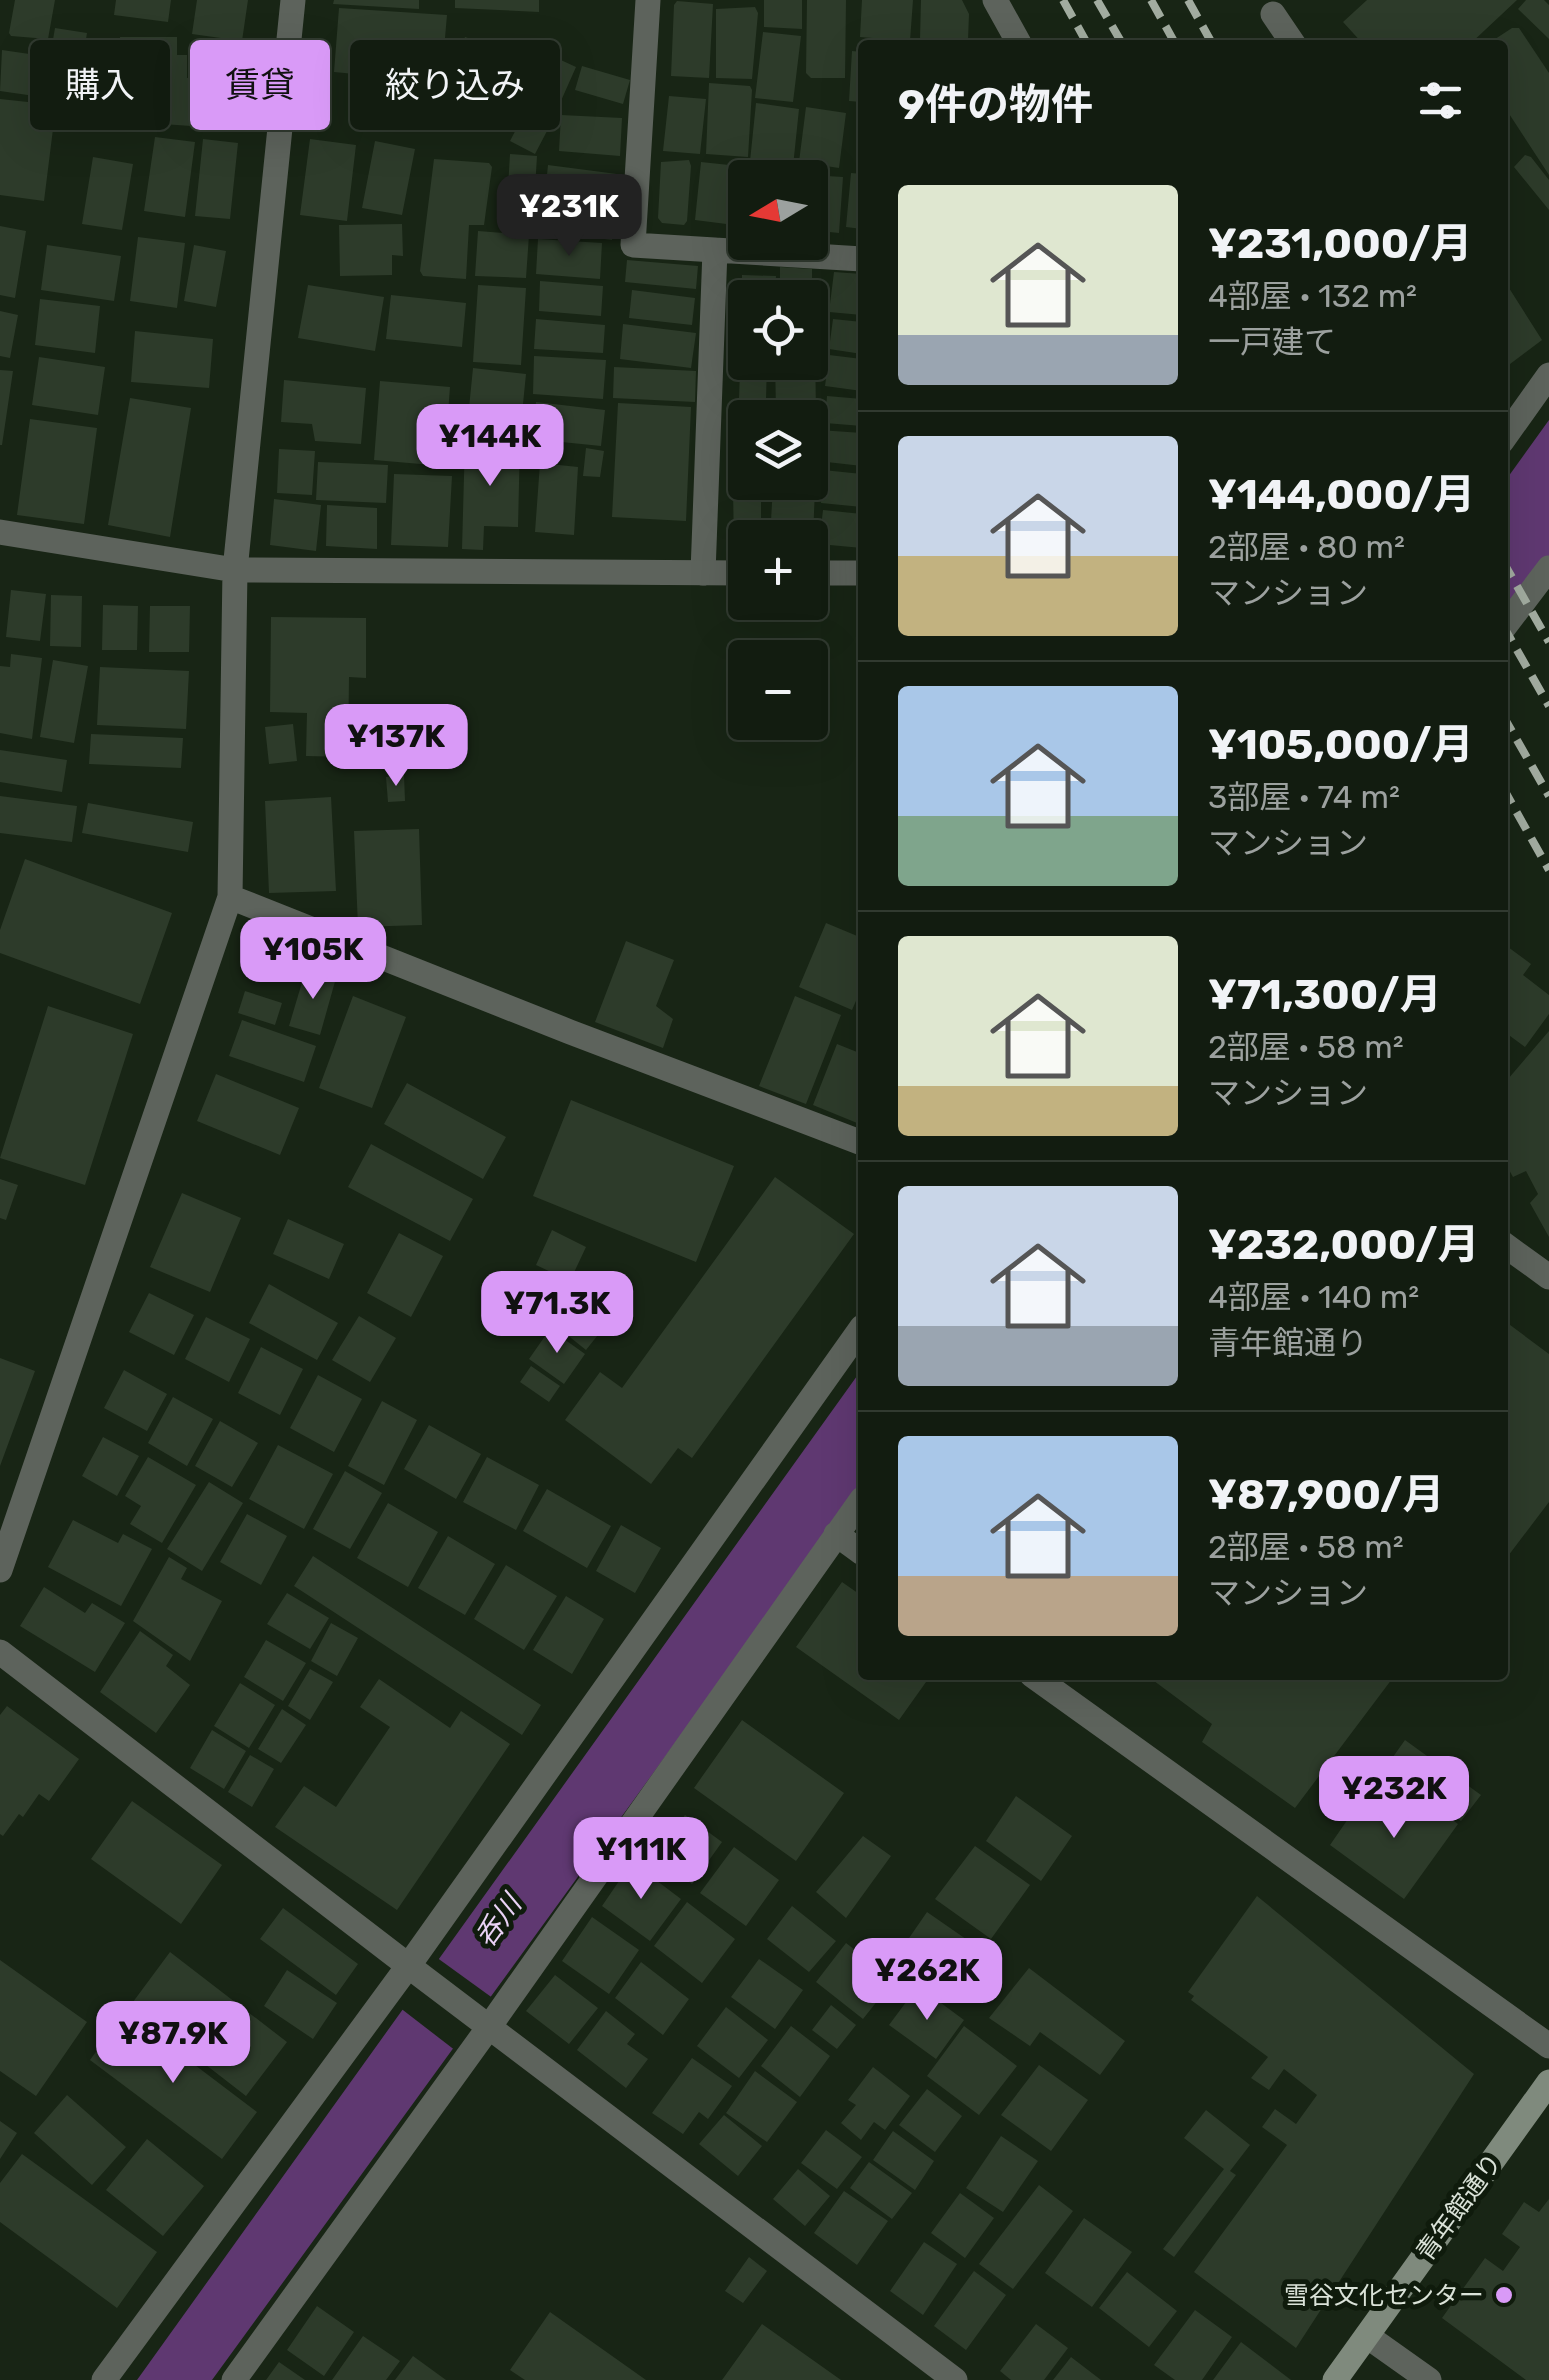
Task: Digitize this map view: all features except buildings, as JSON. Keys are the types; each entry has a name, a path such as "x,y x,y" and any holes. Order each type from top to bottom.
{"street":[{"path":"0,1570 230,896 235,570 293,0"},
{"path":"648,0 634,245 858,259"},
{"path":"995,0 1017,40"},
{"path":"1273,14 1291,40"},
{"path":"702,573 716,250"},
{"path":"1508,433 1549,376"},
{"path":"0,532 235,570 728,573"},
{"path":"1508,622 1549,568"},
{"path":"828,573 858,573"},
{"path":"230,896 858,1141"},
{"path":"1508,1247 1549,1277"},
{"path":"104,2380 416,1971 858,1333"},
{"path":"234,2380 858,1504"},
{"path":"836,1534 858,1550"},
{"path":"0,1652 955,2380"},
{"path":"1039,1680 1549,2046"},
{"name":"青年館通り","path":"1335,2380 1549,2082"},
{"path":"1367,2336 1429,2380"}],"water":[{"path":"1549,420 1549,564 1508,614 1508,477"},
{"name":"呑川","path":"858,1375 858,1492 212,2380 137,2380"}],"pier":[{"path":"436,1957 494,1999 456,2051 399,2007"}],"railway":[{"path":"1063,0 1085,40"},
{"path":"1097,0 1120,40"},
{"path":"1151,0 1173,40"},
{"path":"1188,0 1210,40"},
{"path":"1508,570 1549,642"},
{"path":"1508,634 1549,706"},
{"path":"1508,724 1549,796"},
{"path":"1508,797 1549,870"}],"place":[{"name":"雪谷文化センター","path":"1504,2295"}]}
